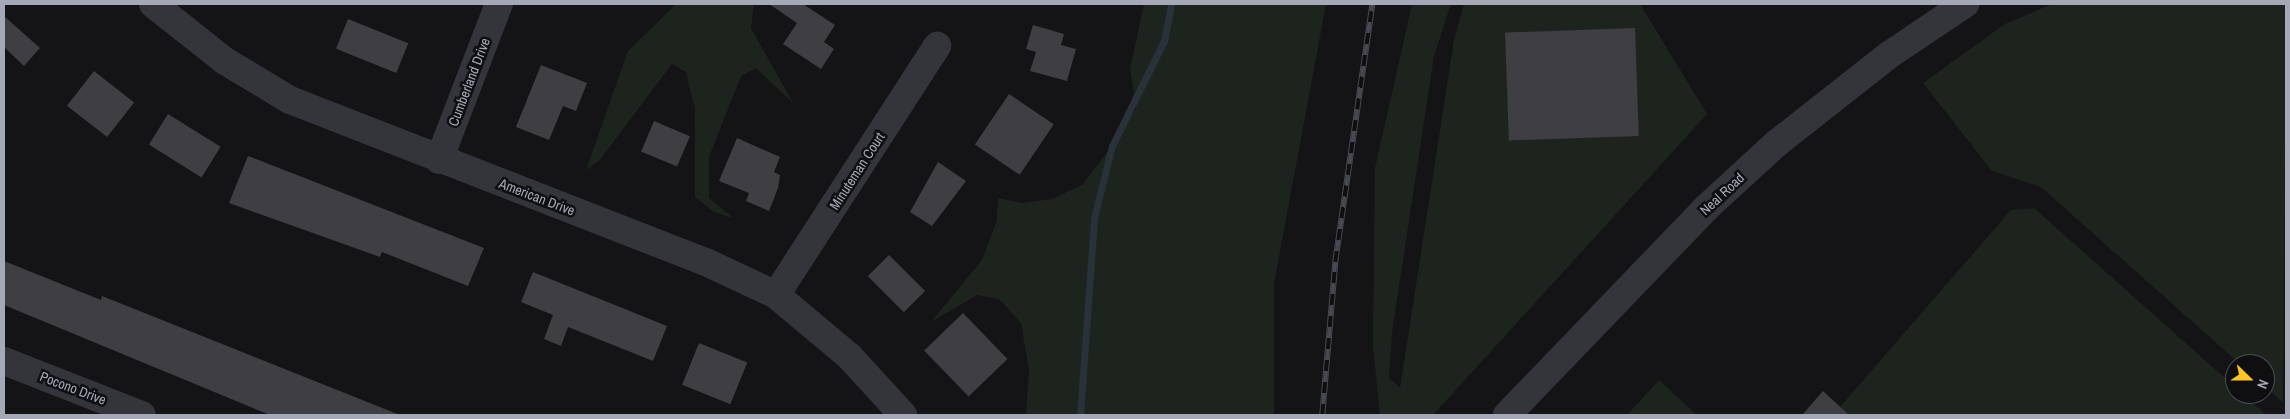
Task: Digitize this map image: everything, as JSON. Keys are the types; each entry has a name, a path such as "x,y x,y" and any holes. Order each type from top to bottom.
{"street":[{"name":"American Drive","path":"153,4 261,84 440,160 706,262 776,295 849,356 903,415"},
{"name":"Cumberland Drive","path":"440,160 499,4"},
{"name":"Neal Road","path":"1507,415 1706,208 1770,149 1889,55 1965,4"},
{"name":"Minuteman Court","path":"776,295 937,46"},
{"name":"Pocono Drive","path":"4,361 133,414"}],"shaded area":[{"path":"676,4 754,4 751,28 793,103 756,68 741,76 709,157 709,198 733,218 714,212 695,197 695,109 686,72 672,64 600,160 586,170 628,51"},
{"path":"1144,4 1326,4 1274,284 1274,415 1026,415 1029,370 1021,323 999,299 977,295 931,322 982,260 997,220 998,198 1022,203 1052,199 1082,185 1113,145 1136,109 1130,69"},
{"path":"1412,4 1451,4 1434,56 1392,333 1389,378 1400,388 1454,40 1464,4 1640,4 1707,114 1433,415 1380,415 1373,345 1375,168"},
{"path":"2052,4 2286,4 2283,403 2275,395 2275,354 2229,354 2041,187 1992,171 1923,83 2005,24"},
{"path":"2034,208 2225,378 2225,404 2254,404 2266,415 1833,415 2011,210"},
{"path":"1659,380 1697,415 1627,415"}],"building":[{"path":"769,4 803,4 835,25 824,42 834,49 821,69 783,44 797,23"},
{"path":"4,16 40,48 24,66 4,47"},
{"path":"348,19 408,43 396,73 336,49"},
{"path":"1033,25 1064,34 1061,45 1076,49 1067,81 1030,71 1036,52 1026,49"},
{"path":"1635,28 1639,136 1509,140 1505,33"},
{"path":"541,65 587,83 576,111 563,106 549,140 516,127"},
{"path":"94,71 134,102 107,137 67,106"},
{"path":"1009,94 1054,124 1020,175 975,145"},
{"path":"168,114 221,147 202,177 149,145"},
{"path":"654,121 690,136 677,167 641,151"},
{"path":"737,138 780,157 774,172 780,175 778,188 769,211 746,201 749,193 719,181"},
{"path":"248,156 484,248 468,286 382,252 380,257 229,203"},
{"path":"938,162 966,181 932,226 910,212"},
{"path":"889,255 925,291 904,312 868,276"},
{"path":"4,261 101,300 102,296 400,415 270,415 4,305"},
{"path":"533,272 667,326 653,361 568,327 561,346 544,339 553,315 521,302"},
{"path":"963,313 1007,359 969,397 924,351"},
{"path":"699,343 747,362 730,404 682,385"},
{"path":"1823,391 1849,415 1802,415"}],"waterway":[{"path":"1080,415 1094,218 1112,146 1164,41 1171,4"}],"railway":[{"path":"1322,415 1335,262 1372,4"}]}
